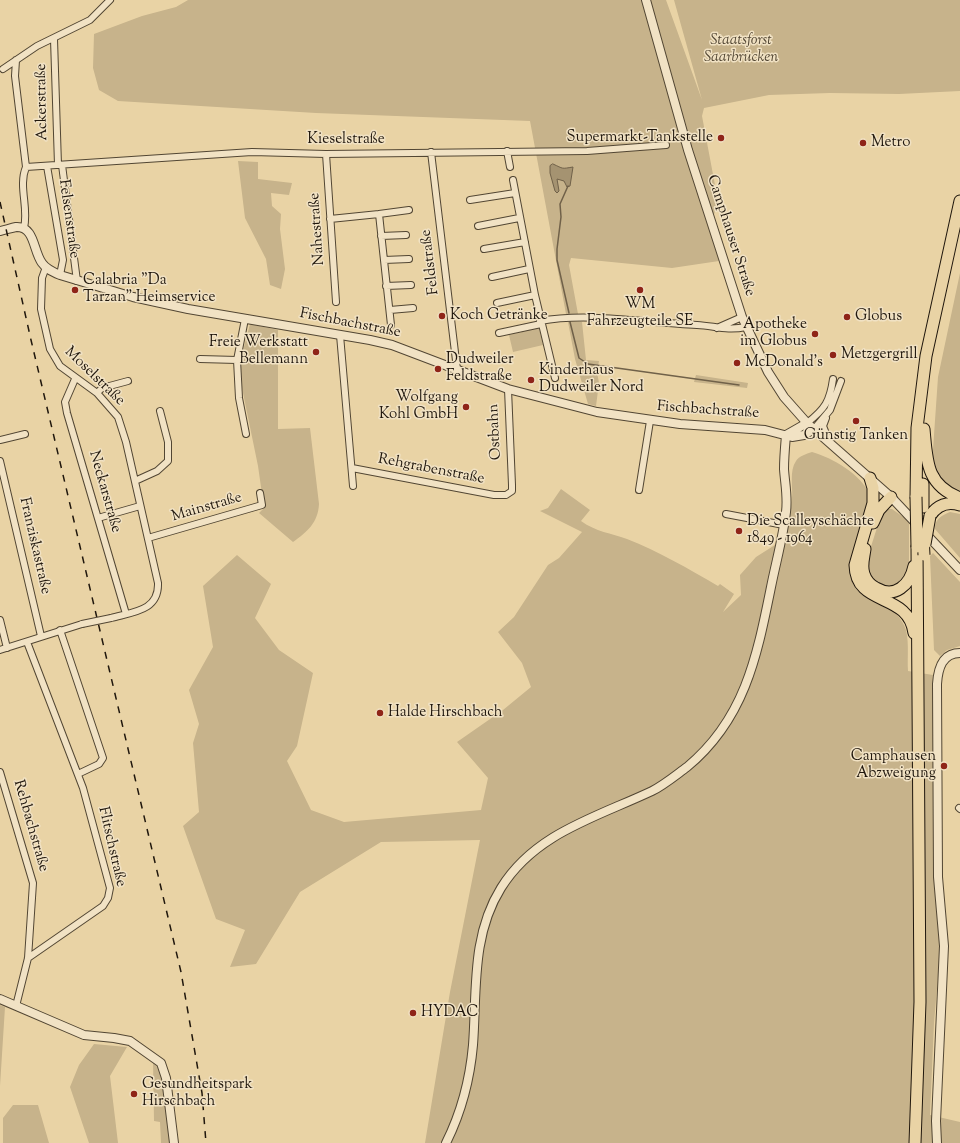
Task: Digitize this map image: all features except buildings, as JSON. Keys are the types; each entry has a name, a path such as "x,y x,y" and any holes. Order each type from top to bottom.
{"highway":[{"path":"922,1143 927,1001 922,556 916,497 916,434 924,363 960,201"},
{"path":"915,1143 920,1002 917,661 922,556 924,429 933,357 960,237"},
{"path":"924,429 928,465 932,476 945,491 960,498"},
{"path":"870,478 873,488 873,503 854,565 855,573 860,585 865,590 875,596 895,604 905,612 913,628 917,661"},
{"path":"873,503 888,495"},
{"path":"888,495 876,516 866,548 863,566 866,580 874,587 890,593 900,590 911,576 922,556 930,516 942,505 954,503 960,505"}],"street":[{"path":"3,69 37,46 90,20 110,0"},
{"name":"Camphauser Straße","path":"646,0 673,100 742,317 757,352 780,392 807,423 888,495 960,570"},
{"name":"Ackerstraße","path":"54,38 60,165 77,281"},
{"path":"0,231 16,227 24,228 26,215 23,180 26,167 15,76 16,60"},
{"name":"Kieselstraße","path":"26,167 252,152 326,154 587,151 666,145"},
{"path":"507,151 510,167"},
{"name":"Feldstraße","path":"431,152 457,369"},
{"name":"Nahestraße","path":"326,154 336,302"},
{"name":"Felsenstraße","path":"47,166 63,260 60,275"},
{"path":"513,180 514,193 534,295 555,378"},
{"path":"470,200 514,193"},
{"path":"330,219 409,210"},
{"path":"379,214 391,324"},
{"path":"478,226 519,218"},
{"name":"Fischbachstraße","path":"24,228 29,232 37,256 46,267 60,275 77,281 169,305 392,345 508,389 597,412 650,421 765,430 786,436 798,437 814,429 826,416 835,401 841,381"},
{"path":"381,236 406,235"},
{"path":"484,250 524,242"},
{"path":"384,260 409,259"},
{"name":"Moselstraße","path":"46,267 42,278 41,298 46,339 55,358 76,378 97,394 118,417 126,442 135,481 158,584 157,597 150,606 126,614"},
{"path":"492,277 530,269"},
{"path":"386,286 411,285"},
{"path":"497,303 534,295"},
{"path":"390,310 413,308"},
{"path":"499,333 572,317 735,329 746,326"},
{"path":"716,328 742,317"},
{"path":"245,319 237,360 239,398 246,434"},
{"path":"340,335 352,468 352,486"},
{"path":"200,359 237,360"},
{"name":"Neckarstraße","path":"76,378 65,402 126,614"},
{"path":"446,1143 456,1122 468,1078 473,1046 477,957 484,923 490,907 502,886 526,858 543,844 566,829 654,790 690,764 724,728 739,702 753,668 784,525 787,501 784,458 786,436 818,414 827,402 833,379"},
{"path":"97,394 102,388 128,381"},
{"name":"Ostbahn","path":"506,495 512,491 508,389"},
{"path":"135,481 157,471 168,461 168,442 160,411"},
{"path":"826,416 823,426 831,444"},
{"path":"639,490 650,421"},
{"path":"0,440 25,434"},
{"name":"Franziskastraße","path":"0,461 41,636"},
{"name":"Rehgrabenstraße","path":"352,468 494,495 506,495"},
{"name":"Mainstraße","path":"148,538 262,505 260,493"},
{"path":"98,518 140,506"},
{"path":"726,514 784,525"},
{"path":"0,650 60,630 126,614"},
{"path":"0,620 7,648"},
{"path":"60,630 103,758 99,764 78,774"},
{"name":"Flitschstraße","path":"27,642 88,803 110,888 108,898 103,906 28,958"},
{"path":"937,1143 936,1121 944,933 938,877 936,684 937,674 942,662 950,654 960,653"},
{"name":"Rehbachstraße","path":"0,772 32,877 28,958 16,1006"},
{"path":"0,999 84,1035 114,1038 130,1042 161,1063 166,1078 174,1143"}],"green space":[{"name":"Staatsforst Saarbrücken","path":"188,0 666,0 702,100 674,0 960,0 960,91 899,94 830,93 769,95 704,108 702,116 718,201 710,228 719,261 672,268 571,258 569,265 578,314 566,314 530,121 316,113 118,101 99,90 93,68 94,34 142,16 176,7"},
{"path":"238,161 258,162 258,179 292,183 289,195 271,193 272,206 281,214 280,229 285,269 281,289 270,285 266,259 245,218"},
{"path":"960,273 960,494 938,478 932,464 938,377"},
{"path":"568,322 582,322 586,360 599,361 597,372 599,383 596,406 588,404 575,359"},
{"path":"250,324 278,330 278,429 310,428 319,504 318,511 311,526 303,535 293,542 259,513 264,508 258,466 242,388 240,362"},
{"path":"539,328 543,345 513,352 509,335"},
{"path":"696,375 748,383 747,388 694,382"},
{"path":"812,452 829,458 846,468 866,487 870,495 850,563 851,578 855,588 862,595 889,608 897,615 904,625 908,641 908,671 933,675 935,879 940,953 934,1023 930,1115 960,1122 960,1143 425,1143 450,992 480,840 381,842 300,892 256,964 230,967 245,930 216,919 183,826 199,812 193,743 199,724 189,690 213,647 203,586 237,555 271,584 255,618 279,650 313,673 297,746 287,761 311,810 344,822 481,810 488,778 457,742 503,710 531,687 522,663 498,632 514,617 548,565 559,558 582,532 540,511 548,508 561,489 590,510 581,521 587,525 650,549 718,586 720,584 734,594 723,612 741,595 740,575 756,557 786,538 791,508 792,474 794,465 803,455"},
{"path":"886,509 892,509 909,521 909,571 900,585 884,587 870,580 867,559 882,512"},
{"path":"950,512 960,514 960,558 935,529 937,520"},
{"path":"933,553 960,582 960,646 947,650 940,656 934,650 930,556"},
{"path":"0,1005 5,1007 0,1086"},
{"path":"94,1044 127,1047 110,1076 118,1143 89,1143 70,1087 79,1065"},
{"path":"153,1061 158,1067 165,1087 171,1143 161,1143 160,1122 154,1121"},
{"path":"13,1105 38,1105 49,1143 3,1143 3,1118"}],"shaded area":[{"path":"553,164 563,168 573,167 570,186 567,187 564,181 557,179 559,191 557,193 555,191 550,173 550,166"}],"waterway":[{"path":"568,186 560,204 561,217 557,260 569,313"},
{"path":"570,322 579,358 588,364 739,385"}],"railway":[{"path":"0,202 31,340 181,972 202,1093 206,1143"}],"place":[{"name":"Supermarkt-Tankstelle","path":"721,138"},
{"name":"Metro","path":"863,143"},
{"name":"Calabria \"Da Tarzan\" Heimservice","path":"75,290"},
{"name":"WM Fahrzeugteile SE","path":"640,290"},
{"name":"Koch Getränke","path":"442,316"},
{"name":"Globus","path":"847,317"},
{"name":"Apotheke im Globus","path":"815,334"},
{"name":"Freie Werkstatt Bellemann","path":"316,352"},
{"name":"Metzgergrill","path":"833,355"},
{"name":"McDonald's","path":"737,363"},
{"name":"Dudweiler Feldstraße","path":"438,369"},
{"name":"Kinderhaus Dudweiler Nord","path":"531,380"},
{"name":"Wolfgang Kohl GmbH","path":"466,407"},
{"name":"Günstig Tanken","path":"856,421"},
{"name":"Die Scalleyschächte 1849 - 1964","path":"739,531"},
{"name":"Halde Hirschbach","path":"380,713"},
{"name":"Camphausen Abzweigung","path":"944,766"},
{"name":"HYDAC","path":"413,1013"},
{"name":"Gesundheitspark Hirschbach","path":"134,1094"}]}
